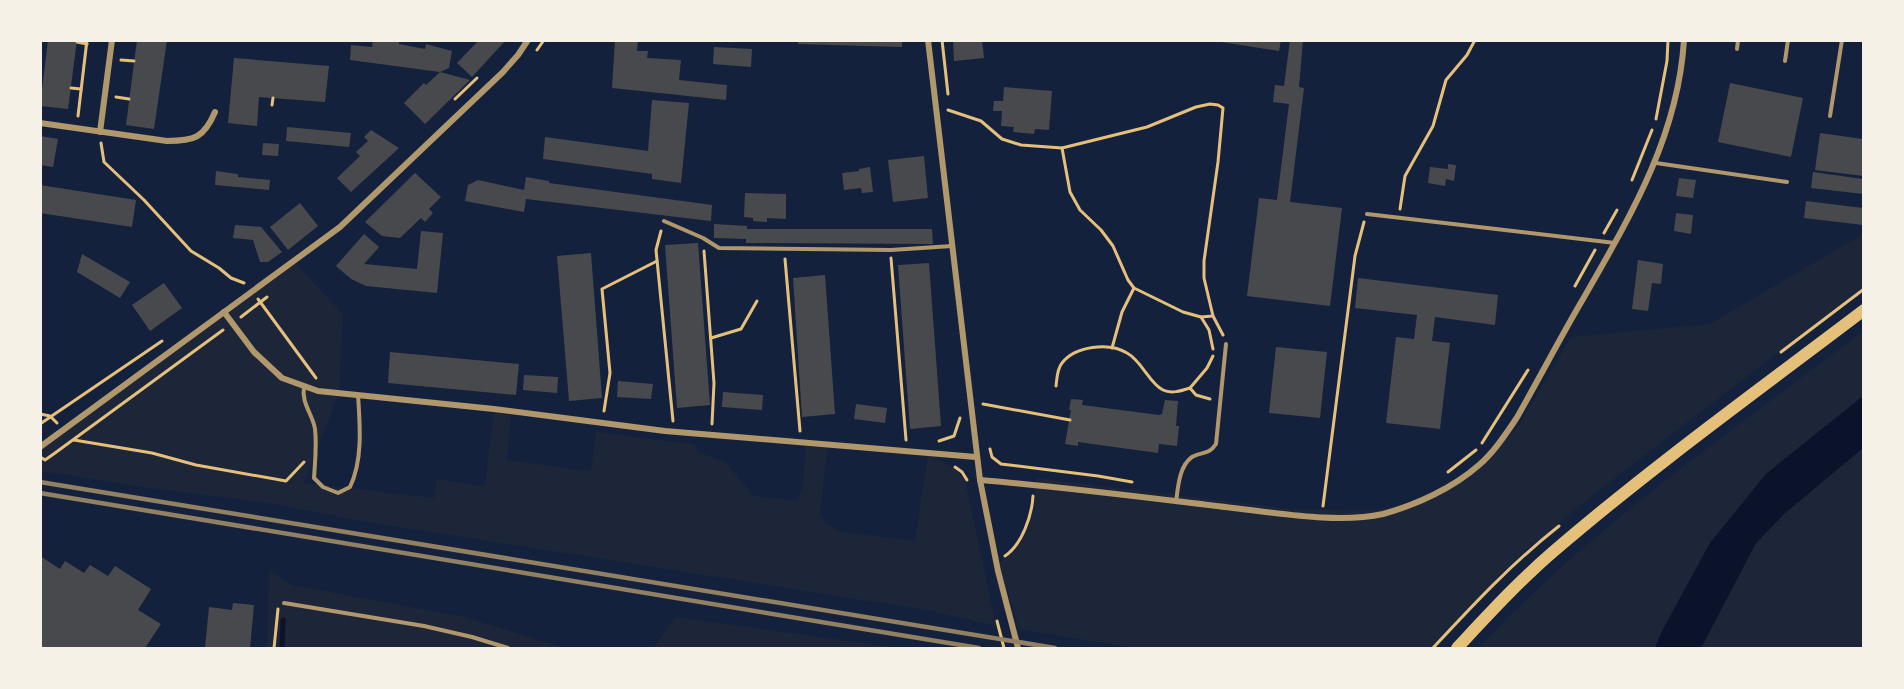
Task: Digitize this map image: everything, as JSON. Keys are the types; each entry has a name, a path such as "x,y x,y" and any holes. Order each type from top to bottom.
{"main road":[{"path":"1457,648 1552,552 1625,492 1863,310"}],"street":[{"path":"100,132 112,40"},
{"path":"40,447 322,241 362,208 502,72 528,40"},
{"path":"928,40 976,457 996,562 1018,648"},
{"path":"980,480 1349,518 1381,514 1413,504 1459,480 1480,464 1498,445 1516,419 1632,215 1656,163 1676,98 1684,40"},
{"path":"40,123 167,141 187,141 198,136 209,125 215,112"},
{"path":"224,312 254,352 282,378 318,391 674,432 976,457"},
{"path":"40,436 47,441"}],"lane":[{"path":"1737,50 1738,40"},
{"path":"1785,60 1788,40"},
{"path":"1830,116 1842,40"},
{"path":"1656,163 1787,182"},
{"path":"1367,214 1615,243"},
{"path":"664,221 703,238 719,248 891,250 953,246"},
{"path":"1176,501 1183,466 1192,457 1211,451 1216,444 1226,344"},
{"path":"304,387 303,393 315,426 314,478 323,487 338,493 350,487 355,476 359,446 358,396"},
{"path":"284,603 424,626 508,648"}],"path":[{"path":"942,40 948,99"},
{"path":"1399,217 1405,176 1433,126 1446,80 1467,55 1475,40"},
{"path":"1632,181 1655,122 1667,61 1668,40"},
{"path":"76,42 87,42 76,128"},
{"path":"454,100 483,73"},
{"path":"71,88 81,89"},
{"path":"272,105 273,98"},
{"path":"937,111 950,110 981,120 1002,139 1021,145 1062,148 1148,127 1196,107 1210,104 1223,108 1204,261 1204,278 1213,316 1226,344"},
{"path":"950,110 951,122"},
{"path":"100,132 104,162 191,251 231,278 247,284 237,291"},
{"path":"1062,148 1070,192 1080,210 1101,230 1113,246 1134,288 1173,307 1201,317 1213,316"},
{"path":"1571,292 1622,201"},
{"path":"1332,507 1322,506 1355,256 1367,214"},
{"path":"664,221 656,250 674,432"},
{"path":"703,238 714,383 711,435"},
{"path":"784,250 801,442"},
{"path":"891,250 906,451"},
{"path":"603,423 610,373 602,289 657,261"},
{"path":"1112,348 1122,312 1134,288"},
{"path":"253,292 318,381"},
{"path":"40,464 269,296"},
{"path":"711,338 741,329 757,301"},
{"path":"1056,386 1062,363 1072,355 1084,349 1112,348 1127,353 1138,361 1165,391 1178,392 1190,388 1207,368 1214,353 1209,330 1201,317"},
{"path":"40,424 168,337"},
{"path":"1442,476 1479,447 1514,395 1531,364"},
{"path":"1190,388 1196,395 1205,399 1221,401"},
{"path":"971,404 983,404 1070,420"},
{"path":"983,404 985,414"},
{"path":"40,414 50,416"},
{"path":"74,440 152,453 196,465 286,481 316,447"},
{"path":"989,442 992,457 1001,464 1132,482"},
{"path":"928,453 963,472 969,490"},
{"path":"40,457 45,460"},
{"path":"996,562 1012,552 1018,541 1032,507 1033,485"},
{"path":"274,648 276,611 284,603"},
{"path":"995,612 1004,648"}],"shaded area":[{"path":"1863,234 1863,287 1593,495 1520,555 1431,648 1135,648 1019,629 999,563 1013,553 1020,544 1034,507 1036,478 1292,509 1373,510 1406,505 1460,481 1482,466 1520,423 1571,337 1710,324"},
{"path":"295,263 343,314 339,393 304,483 434,498 437,479 485,486 494,410 511,412 507,460 591,471 596,432 690,444 695,445 698,452 725,462 754,496 797,501 803,486 806,443 828,445 820,513 826,524 841,532 915,541 928,454 954,468 965,480 996,626 926,610 355,520 269,503 149,488 41,471 41,448 224,313 253,353 283,377 255,351 225,312"},
{"path":"1863,331 1863,396 1766,474 1710,543 1655,648 1478,648 1568,561 1615,521 1713,443"},
{"path":"1863,396 1863,448 1784,514 1756,543 1701,648 1655,648 1710,543 1766,474"},
{"path":"1863,448 1863,648 1701,648 1756,543 1784,514"},
{"path":"269,570 292,585 460,616 566,648 267,648"},
{"path":"675,617 899,648 653,648"}],"building":[{"path":"48,40 77,40 68,109 40,106"},
{"path":"137,40 167,40 154,129 126,125"},
{"path":"373,40 399,40 399,44 425,49 426,44 452,51 449,68 440,72 350,60 351,45 372,47"},
{"path":"479,40 506,40 472,77 457,63"},
{"path":"615,40 638,40 637,51 648,51 647,58 681,60 679,80 727,85 726,100 612,88"},
{"path":"798,40 902,40 902,47 798,44"},
{"path":"953,40 982,40 984,58 954,61"},
{"path":"1209,40 1281,40 1279,51"},
{"path":"1290,40 1303,40 1299,87 1304,88 1290,202 1342,208 1330,306 1247,296 1259,198 1277,200 1289,104 1273,102 1275,85 1284,86"},
{"path":"714,47 752,49 751,67 713,64"},
{"path":"234,58 329,66 325,102 259,97 257,126 228,123"},
{"path":"440,72 470,80 425,124 404,103 424,83 426,85"},
{"path":"1730,83 1803,98 1791,157 1718,142"},
{"path":"1004,87 1052,91 1049,130 1035,129 1034,134 1013,132 1014,127 1001,126 1002,111 993,111 994,101 1003,101"},
{"path":"652,100 689,103 681,183 652,179 652,174 543,159 545,137 648,151"},
{"path":"287,127 351,133 349,147 286,141"},
{"path":"371,130 399,148 351,192 337,178 360,156 356,152 368,141 364,137"},
{"path":"1820,133 1863,139 1863,176 1815,170"},
{"path":"40,136 58,139 53,167 40,165"},
{"path":"263,143 279,144 278,156 262,155"},
{"path":"924,156 928,198 893,202 888,160"},
{"path":"1448,164 1456,165 1454,181 1446,179 1445,186 1428,183 1430,167 1448,169"},
{"path":"870,167 873,192 862,193 861,188 844,190 842,173"},
{"path":"216,171 238,174 238,177 270,180 269,190 215,185"},
{"path":"1813,172 1863,179 1863,194 1811,188"},
{"path":"415,173 441,197 429,209 433,213 425,222 421,218 400,238 382,236 365,222"},
{"path":"526,177 549,181 549,183 712,205 711,221 526,199 524,212 465,201 468,185 478,180 524,190"},
{"path":"1679,178 1696,180 1693,198 1676,196"},
{"path":"40,185 136,200 132,227 40,213"},
{"path":"745,193 786,194 786,219 767,218 767,222 753,221 753,218 744,217"},
{"path":"1806,201 1863,208 1863,225 1804,218"},
{"path":"300,203 318,226 288,250 270,227"},
{"path":"1676,213 1693,215 1691,234 1674,231"},
{"path":"714,224 747,226 747,229 932,229 933,244 746,243 746,239 714,238"},
{"path":"235,225 261,227 282,252 268,262 260,262 253,240 233,238"},
{"path":"421,231 443,233 437,293 366,286 351,279 336,266 364,234 379,247 364,264 417,269"},
{"path":"698,243 710,405 677,408 665,245"},
{"path":"591,253 602,398 569,401 557,256"},
{"path":"82,254 130,282 120,298 77,272"},
{"path":"1638,260 1663,264 1661,284 1652,283 1648,311 1632,309"},
{"path":"929,263 941,426 910,429 898,265"},
{"path":"825,275 835,414 802,417 793,278"},
{"path":"1358,278 1498,295 1495,325 1435,317 1432,341 1450,343 1440,429 1386,423 1396,337 1414,339 1417,315 1355,308"},
{"path":"164,283 182,308 150,331 132,305"},
{"path":"1276,347 1327,352 1320,418 1269,413"},
{"path":"390,352 519,364 516,395 388,383"},
{"path":"524,375 558,377 557,393 523,390"},
{"path":"618,381 653,384 651,399 617,397"},
{"path":"723,392 763,395 762,410 722,407"},
{"path":"1071,399 1083,400 1082,405 1159,415 1162,414 1165,400 1178,401 1177,446 1159,444 1158,453 1078,442 1078,446 1065,444"},
{"path":"856,404 887,408 885,423 854,419"},
{"path":"40,556 60,569 65,561 84,573 90,565 108,576 115,566 151,589 138,610 161,624 145,648 40,648"},
{"path":"233,603 254,605 250,648 205,648 209,607 232,610"}],"waterway":[{"path":"282,648 283,620"}],"railway":[{"path":"40,482 1055,648"},
{"path":"40,493 979,648"}]}
